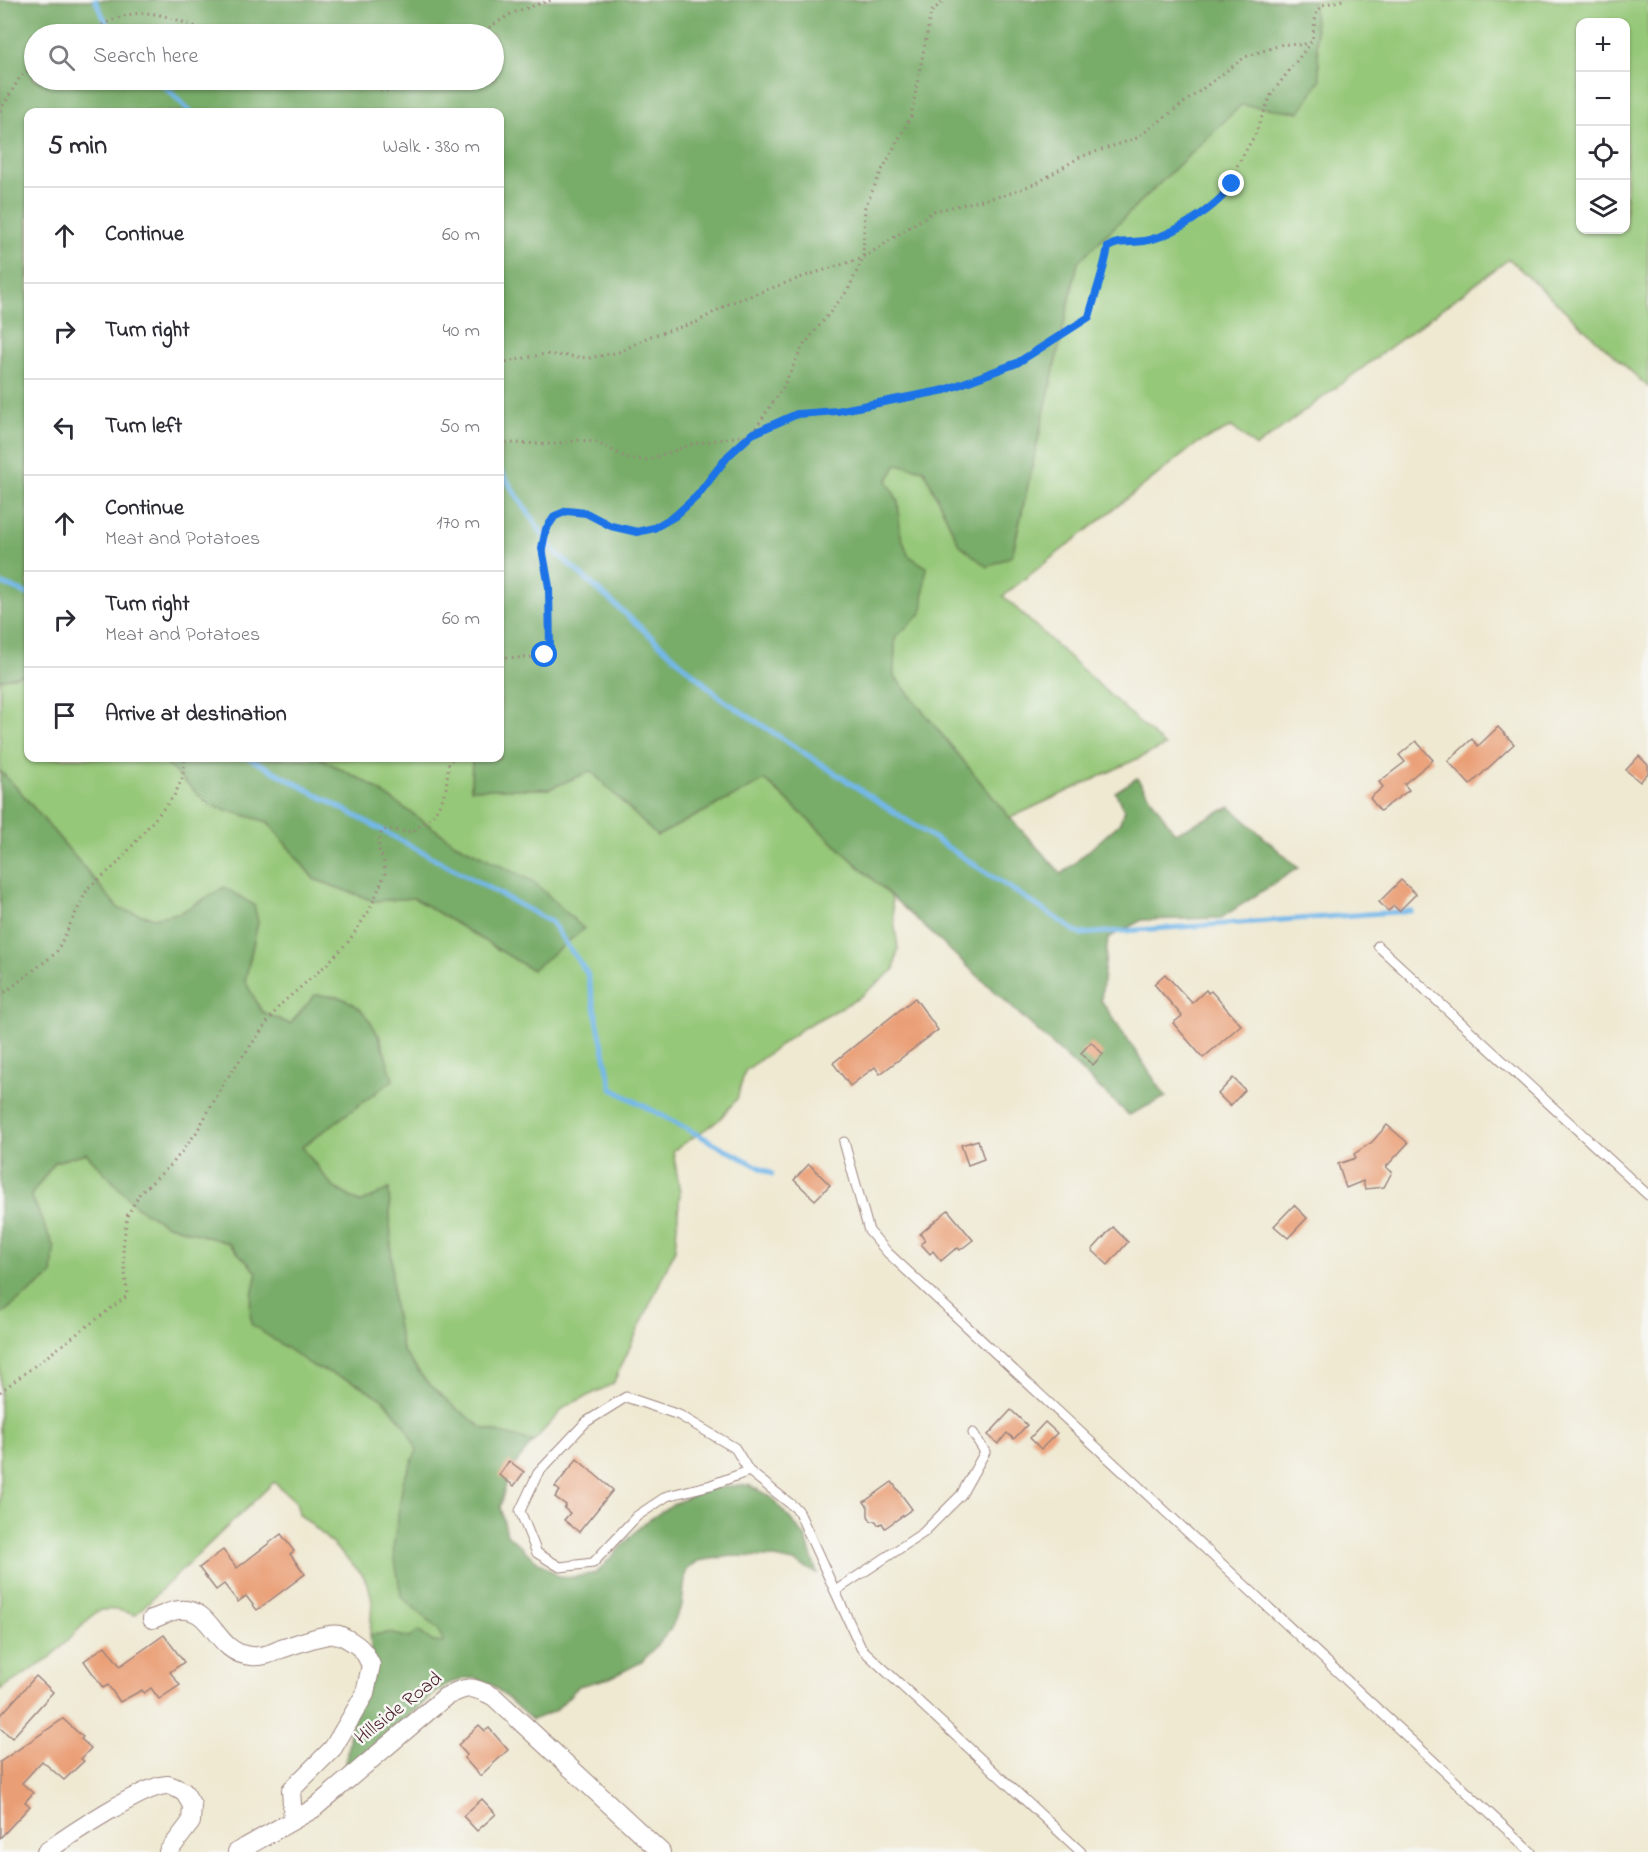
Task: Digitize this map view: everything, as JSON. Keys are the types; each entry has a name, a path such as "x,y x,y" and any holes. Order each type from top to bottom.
{"street":[{"path":"152,1619 173,1611 186,1610 198,1613 207,1620 222,1643 232,1650 249,1656 266,1656 329,1635 338,1635 361,1648 371,1665 365,1694 333,1748 291,1790 293,1820"},
{"name":"Hillside Road","path":"237,1852 313,1809 445,1697 464,1688 483,1691 494,1697 661,1852"},
{"path":"46,1852 102,1815 148,1791 168,1785 184,1792 192,1805 191,1822 168,1852"}],"lane":[{"path":"1378,946 1648,1195"},
{"path":"843,1142 869,1231 888,1253 1531,1852"},
{"path":"749,1471 711,1485 667,1496 637,1516 593,1563 560,1567 537,1552 520,1511 538,1473 586,1422 626,1397 679,1415 726,1442 735,1448 749,1471 798,1510 861,1648 1080,1852"},
{"path":"835,1592 923,1533 961,1496 986,1452 974,1433"}],"path":[{"path":"495,24 512,13 551,0"},
{"path":"504,657 532,657 545,655 550,650 549,587 542,548 546,529 555,516 567,511 586,513 611,526 637,532 654,528 675,516 697,496 728,456 752,434 783,387 803,346 848,290 863,258 865,207 911,116 931,12 945,0"},
{"path":"504,443 554,444 580,440 596,442 629,459 647,460 693,444 752,434 797,414 837,411 945,390 1017,363 1089,317 1099,280 1105,269 1108,247 1115,243 1145,241 1165,235 1212,208 1224,196 1232,184 1237,166 1256,133 1272,93 1312,41 1316,14 1323,5 1343,0"},
{"path":"102,24 129,12 154,12 187,24"},
{"path":"504,362 544,354 589,358 620,352 648,337 697,322 730,303 804,276 863,258 934,211 1005,195 1037,183 1080,157 1137,138 1245,57 1283,44 1302,45 1312,41"},
{"path":"0,111 24,74"},
{"path":"383,90 394,92 398,90"},
{"path":"0,996 56,953 88,888 116,865 174,796 182,779 184,762"},
{"path":"0,1392 127,1296 124,1238 127,1216 141,1192 172,1164 196,1133 227,1078 279,1005 325,966 349,941 370,909 385,874 384,861 378,848 382,831 388,829 407,832 414,830 433,816 446,788 449,762"}],"green space":[{"path":"0,0 1313,0 1320,80 1300,112 1241,105 1078,262 1012,556 987,567 959,544 924,470 897,464 887,481 898,501 900,532 908,555 926,567 922,612 895,638 894,676 1010,818 1062,874 1119,824 1125,810 1115,792 1137,778 1175,833 1230,807 1298,868 1221,918 1142,920 1108,938 1101,1000 1166,1097 1129,1115 765,780 657,836 591,771 549,789 471,789 472,762 504,762 504,108 24,108 24,674 0,680"},
{"path":"1313,0 1648,0 1648,387 1509,259 1256,447 1232,427 1198,443 1003,596 1165,746 1010,818 894,676 895,638 922,612 900,532 898,501 887,481 897,464 924,470 959,544 1012,556 1078,262 1241,105 1320,80"},
{"path":"24,674 24,762 164,762 209,805 268,822 314,879 374,901 414,898 532,970 534,882 455,843 368,783 327,762 472,762 471,788 549,789 591,771 657,836 765,780 891,896 898,949 894,970 857,999 806,1026 745,1071 737,1099 719,1120 673,1151 680,1192 675,1250 613,1384 566,1406 533,1442 483,1428 454,1407 425,1380 402,1350 393,1301 389,1189 361,1203 333,1187 302,1147 393,1080 380,1037 360,1009 339,997 290,1024 262,1012 245,981 258,922 224,887 182,912 154,918 119,909 18,789 0,771 0,680"},
{"path":"164,762 327,762 368,783 455,843 534,882 584,929 532,970 414,898 374,901 314,879 268,822 209,805"},
{"path":"0,771 18,789 119,909 154,918 182,912 224,887 254,905 258,922 245,981 262,1012 290,1024 315,995 338,997 350,1002 369,1019 381,1043 393,1080 302,1147 333,1187 360,1203 389,1189 393,1301 402,1350 425,1380 454,1407 483,1428 533,1442 509,1472 500,1507 507,1534 532,1557 558,1576 575,1577 596,1573 643,1524 673,1504 705,1490 749,1485 771,1497 805,1536 817,1573 794,1562 770,1557 733,1556 698,1561 686,1571 682,1605 670,1630 642,1662 610,1678 579,1686 555,1711 532,1720 491,1684 474,1678 450,1683 345,1769 350,1732 371,1650 370,1635 390,1633 409,1638 418,1631 433,1642 444,1643 438,1629 401,1596 393,1548 403,1482 417,1450 404,1424 383,1399 356,1383 313,1366 251,1324 250,1305 257,1272 228,1243 165,1224 138,1208 86,1153 55,1162 31,1195 54,1248 52,1275 0,1315"},
{"path":"86,1153 138,1208 165,1224 228,1243 257,1272 250,1305 313,1366 356,1383 383,1399 404,1424 418,1450 403,1482 401,1596 438,1629 444,1643 433,1642 418,1632 409,1638 390,1633 370,1635 372,1602 369,1587 362,1574 299,1514 296,1502 274,1482 135,1615 117,1610 97,1611 49,1659 0,1690 0,1315 52,1275 54,1248 31,1195 55,1162"}],"building":[{"path":"1498,727 1514,744 1470,785 1448,761 1472,739 1478,746"},
{"path":"1416,741 1433,760 1404,784 1409,790 1380,811 1370,798 1383,787 1379,782 1405,762 1399,755"},
{"path":"1639,756 1648,765 1648,773 1640,782 1626,770"},
{"path":"1401,880 1416,894 1399,911 1394,906 1388,911 1379,902"},
{"path":"1165,974 1192,1003 1206,990 1208,993 1211,991 1241,1025 1203,1058 1173,1023 1182,1016 1154,984"},
{"path":"915,998 938,1030 880,1074 875,1067 850,1086 833,1063"},
{"path":"1091,1042 1103,1054 1093,1065 1081,1053"},
{"path":"1233,1078 1245,1090 1230,1106 1218,1094"},
{"path":"1387,1125 1408,1143 1386,1167 1392,1172 1384,1187 1365,1189 1363,1181 1346,1188 1338,1164 1356,1158 1354,1154 1372,1142"},
{"path":"978,1140 984,1159 968,1165 961,1145"},
{"path":"809,1164 830,1185 815,1200 794,1180"},
{"path":"1294,1205 1307,1218 1288,1238 1274,1226"},
{"path":"948,1210 973,1240 960,1250 958,1248 954,1250 941,1261 933,1251 930,1254 921,1244 925,1240 920,1234"},
{"path":"1113,1227 1128,1242 1108,1265 1092,1250"},
{"path":"1011,1410 1027,1425 1014,1439 1007,1433 998,1444 988,1435"},
{"path":"1045,1422 1057,1433 1041,1449 1030,1438"},
{"path":"577,1459 613,1490 579,1532 564,1520 570,1513 564,1508 566,1505 555,1497 560,1491 555,1487"},
{"path":"509,1461 524,1472 514,1486 499,1475"},
{"path":"892,1482 912,1509 885,1528 882,1523 878,1525 876,1521 871,1521 868,1516 868,1507 864,1502"},
{"path":"281,1534 294,1551 290,1554 305,1574 257,1610 246,1596 238,1602 224,1584 216,1590 199,1568 223,1550 237,1568"},
{"path":"164,1635 184,1662 170,1672 180,1685 159,1699 151,1688 144,1693 142,1690 120,1702 108,1685 103,1688 84,1661 105,1646 120,1666"},
{"path":"36,1676 53,1692 12,1738 0,1728 0,1716"},
{"path":"63,1719 83,1737 81,1739 91,1748 81,1759 84,1761 64,1780 42,1761 22,1783 33,1793 25,1802 30,1806 0,1838 0,1762"},
{"path":"479,1725 485,1731 489,1728 508,1750 480,1776 464,1758 467,1755 458,1745"},
{"path":"482,1799 496,1814 477,1831 463,1816"}],"waterway":[{"path":"95,0 107,24"},
{"path":"168,90 187,108"},
{"path":"504,476 553,550 722,699 1080,934 1411,911"},
{"path":"0,583 24,592"},
{"path":"256,762 551,922 587,973 612,1089 772,1174"}],"route":[{"path":"545,655 550,650 549,587 542,548 546,529 555,516 567,511 586,513 611,526 637,532 654,528 675,516 697,496 728,456 752,434 797,414 837,411 945,390 1017,363 1089,317 1099,280 1105,269 1108,247 1115,243 1145,241 1165,235 1212,208 1232,184"}]}
